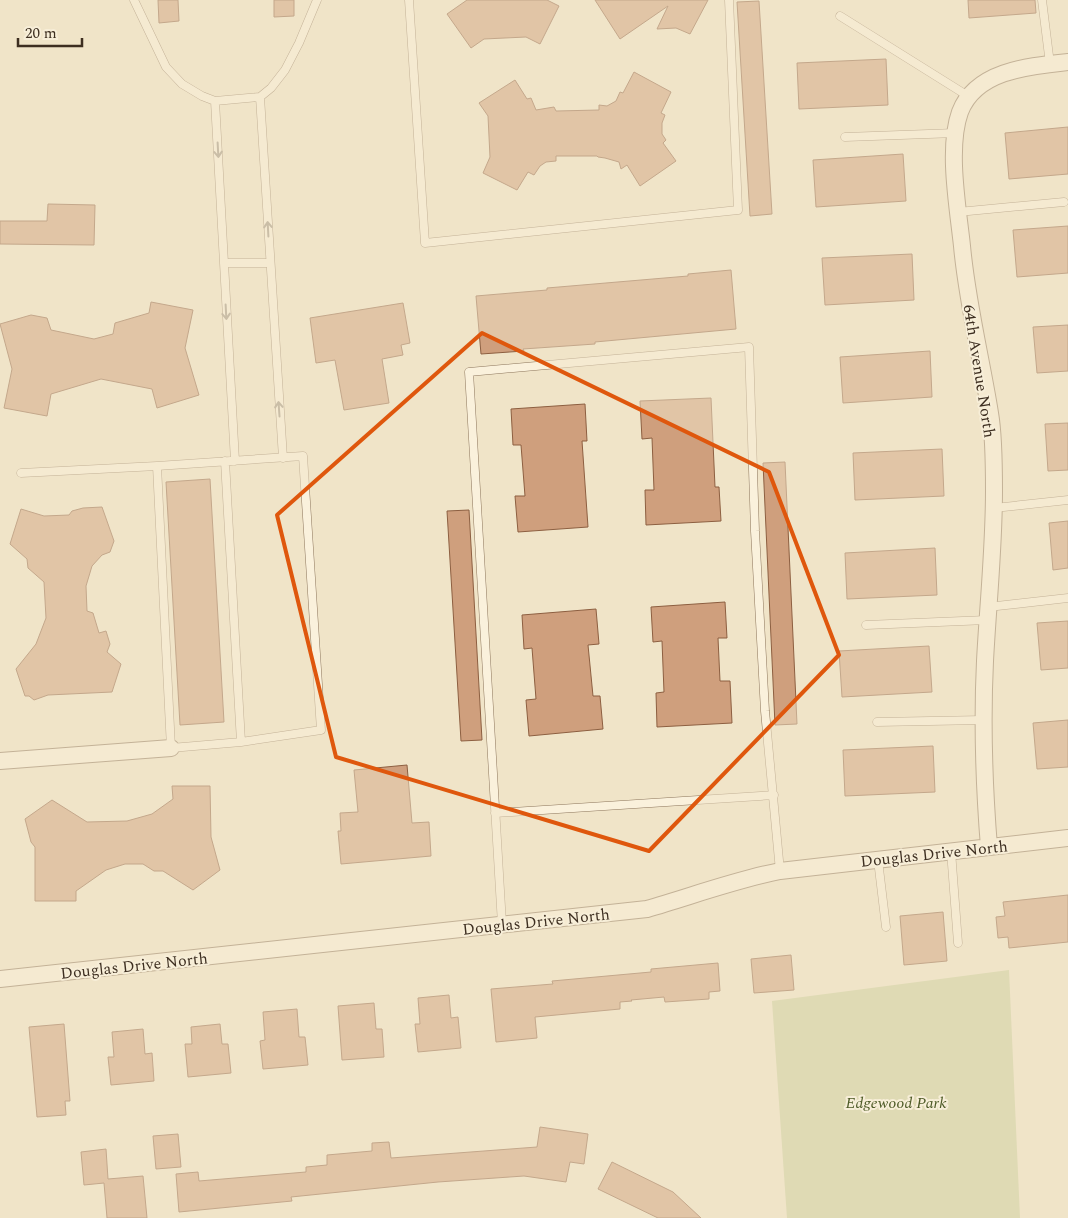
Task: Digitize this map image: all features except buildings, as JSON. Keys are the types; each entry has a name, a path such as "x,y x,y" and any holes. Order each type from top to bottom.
{"street":[{"path":"968,96 994,76 1019,69 1068,62"},
{"name":"64th Avenue North","path":"968,96 960,113 954,156 963,258 990,415 994,491 983,720 984,784 989,847"},
{"path":"0,761 172,748"},
{"name":"Douglas Drive North","path":"0,979 647,909 747,877 780,870 1068,838"}],"lane":[{"path":"134,0 166,67 182,84 202,96 215,101 260,97 271,88 284,70 299,43 317,0"},
{"path":"409,0 425,243 738,210 729,0"},
{"path":"1042,0 1050,64"},
{"path":"840,16 968,96"},
{"path":"260,97 283,458"},
{"path":"215,101 235,461"},
{"path":"845,137 956,133"},
{"path":"958,212 1064,202"},
{"path":"224,263 270,263"},
{"path":"502,924 469,372 750,347 755,532 765,711 780,870"},
{"path":"21,473 303,456 321,730 240,742 172,748 157,466"},
{"path":"226,461 240,742"},
{"path":"994,508 1068,500"},
{"path":"866,626 988,614 1068,598"},
{"path":"877,722 983,720"},
{"path":"495,813 774,795"},
{"path":"951,851 958,942"},
{"path":"878,859 886,927"}],"highlighted area":[{"path":"482,333 769,472 839,655 649,851 336,757 277,515"}],"green space":[{"name":"Edgewood Park","path":"1009,970 1020,1218 787,1218 772,1001"}]}
